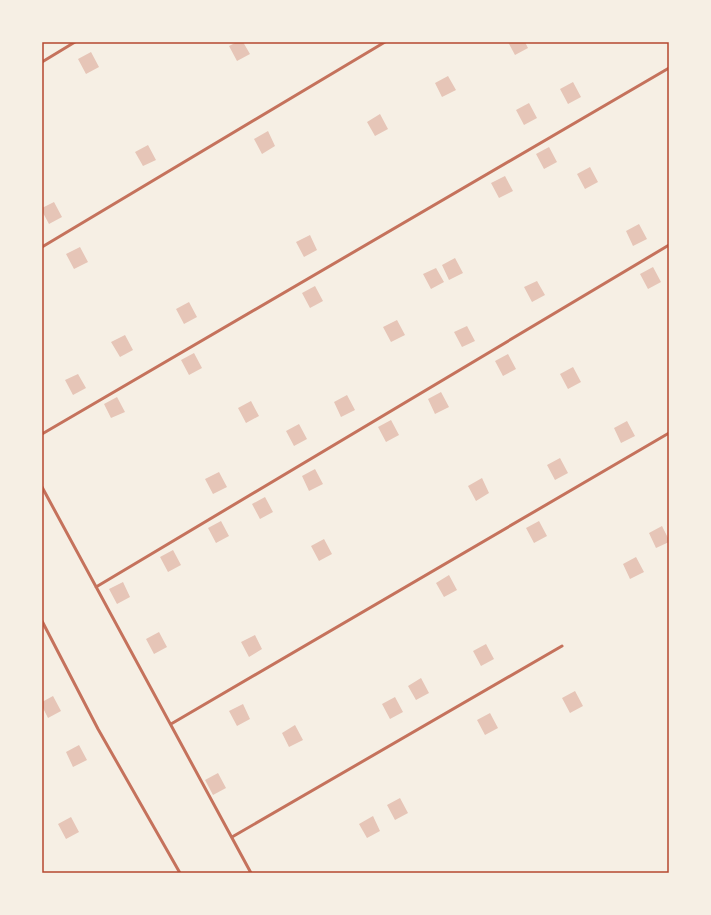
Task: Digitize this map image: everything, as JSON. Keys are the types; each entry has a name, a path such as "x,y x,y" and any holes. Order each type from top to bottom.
{"lane":[{"path":"42,62 75,42"},
{"path":"42,247 385,42"},
{"path":"42,434 669,68"},
{"path":"96,587 669,245"},
{"path":"170,724 669,433"},
{"path":"42,487 251,873"},
{"path":"42,621 98,729 180,873"},
{"path":"232,837 562,646"}],"building":[{"path":"237,42 243,42 250,54 237,61 229,46"},
{"path":"508,42 525,42 528,48 515,55"},
{"path":"91,52 99,67 86,74 78,59"},
{"path":"448,76 456,90 442,97 435,83"},
{"path":"573,82 581,97 568,104 560,89"},
{"path":"529,103 537,118 524,125 516,110"},
{"path":"380,114 388,129 375,136 367,122"},
{"path":"268,131 275,146 262,154 254,139"},
{"path":"148,145 156,160 143,166 135,152"},
{"path":"549,147 557,162 544,169 536,154"},
{"path":"590,167 598,182 585,189 577,174"},
{"path":"505,176 513,191 499,198 491,183"},
{"path":"54,202 62,217 49,224 42,211 42,208"},
{"path":"639,224 647,239 633,246 626,231"},
{"path":"310,235 317,250 304,257 296,242"},
{"path":"80,247 88,262 74,269 66,254"},
{"path":"455,258 463,273 449,280 442,265"},
{"path":"653,267 661,282 648,289 640,274"},
{"path":"436,268 444,282 431,289 423,274"},
{"path":"537,281 545,295 532,302 524,287"},
{"path":"315,286 323,301 310,308 302,293"},
{"path":"189,302 197,317 184,324 176,309"},
{"path":"397,320 405,335 391,342 383,327"},
{"path":"467,326 475,341 462,347 454,332"},
{"path":"125,335 133,350 120,357 111,342"},
{"path":"194,353 202,368 189,375 181,360"},
{"path":"508,354 516,369 503,376 495,361"},
{"path":"573,367 581,382 568,389 560,374"},
{"path":"78,374 86,388 73,395 65,380"},
{"path":"441,392 449,407 435,414 428,399"},
{"path":"347,395 355,410 341,417 334,402"},
{"path":"117,397 125,412 111,418 104,404"},
{"path":"251,401 259,416 246,423 238,408"},
{"path":"391,420 399,435 386,442 378,427"},
{"path":"627,421 635,436 621,443 614,428"},
{"path":"299,424 307,439 294,446 286,431"},
{"path":"560,458 568,473 555,480 547,465"},
{"path":"315,469 323,484 309,491 302,476"},
{"path":"219,472 227,487 213,494 205,479"},
{"path":"482,478 489,493 476,501 468,486"},
{"path":"265,497 273,512 260,519 252,504"},
{"path":"221,521 229,536 216,543 208,528"},
{"path":"539,521 547,536 534,543 526,528"},
{"path":"662,526 669,542 656,548 649,533"},
{"path":"324,539 332,554 319,561 311,546"},
{"path":"173,550 181,565 168,572 160,557"},
{"path":"636,557 644,572 630,579 623,564"},
{"path":"449,575 457,590 444,597 436,583"},
{"path":"123,582 130,597 117,604 109,589"},
{"path":"159,632 167,647 154,654 146,639"},
{"path":"255,635 262,649 249,657 241,642"},
{"path":"486,644 494,659 481,666 473,651"},
{"path":"421,678 429,693 416,700 408,686"},
{"path":"575,691 583,706 570,713 562,698"},
{"path":"53,696 61,711 48,718 42,706 42,702"},
{"path":"395,697 403,712 390,719 382,704"},
{"path":"243,704 250,719 237,726 229,711"},
{"path":"490,713 498,728 485,735 477,720"},
{"path":"295,725 303,740 289,747 282,733"},
{"path":"79,745 87,760 73,767 66,752"},
{"path":"218,773 226,788 213,795 205,780"},
{"path":"400,798 408,813 395,820 387,805"},
{"path":"373,816 380,831 367,838 359,824"},
{"path":"71,817 79,832 66,839 58,824"}]}
